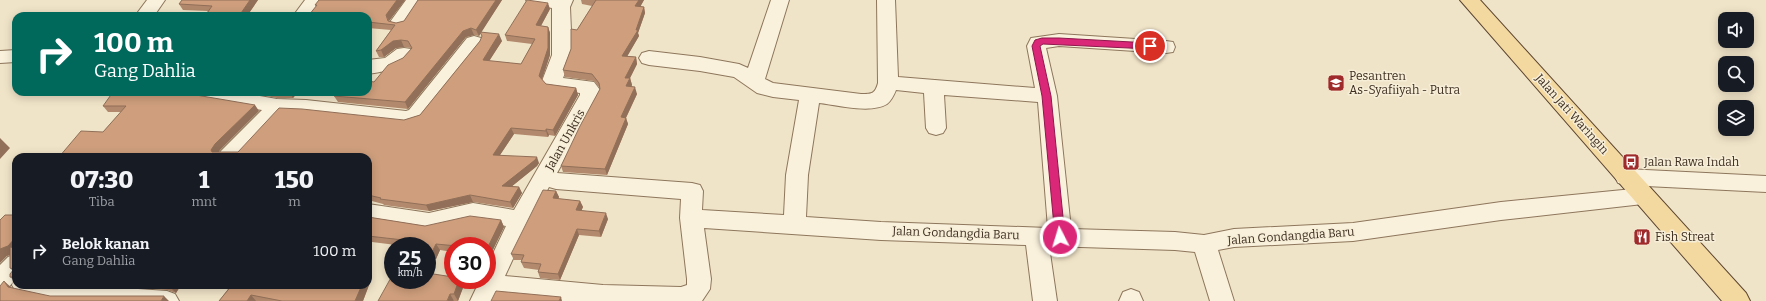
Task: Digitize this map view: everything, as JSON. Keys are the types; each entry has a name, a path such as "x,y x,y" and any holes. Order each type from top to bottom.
{"main road":[{"name":"Jalan Jati Waringin","path":"1469,0 1737,301"}],"street":[{"path":"147,12 156,0"},
{"path":"305,12 314,0"},
{"path":"398,22 415,0"},
{"path":"535,0 563,2"},
{"path":"754,81 780,0"},
{"path":"649,58 734,70 746,75 764,88 773,90 861,102 874,101 885,95 888,83 886,0"},
{"name":"Jalan Unkris","path":"486,293 520,220 590,95 590,90 587,87 555,84 552,82 562,55 563,2"},
{"path":"1060,237 1047,96 1036,46 1038,42 1059,40 1166,47"},
{"path":"218,96 277,106 306,107 407,118 416,115 474,42"},
{"path":"372,67 388,65 399,60 404,54"},
{"path":"0,57 12,56"},
{"path":"888,83 1047,96"},
{"path":"934,87 936,128"},
{"path":"306,107 318,96"},
{"path":"795,225 797,175 810,96"},
{"path":"232,153 277,106"},
{"path":"1626,177 1766,184"},
{"path":"486,293 603,298 681,297 692,295 698,290 699,279 691,218 692,192 675,189 556,181"},
{"name":"Jalan Gondangdia Baru","path":"691,218 881,231 1156,242 1175,241 1204,244 1234,238 1353,232 1501,211 1643,196"},
{"path":"372,214 429,222 473,212 520,220"},
{"path":"1036,236 1045,301"},
{"path":"1204,244 1222,301"},
{"path":"0,281 12,268"},
{"path":"0,281 12,283"},
{"path":"40,289 77,298 121,291 167,301"}],"building":[{"path":"182,0 250,0 242,12 208,12 212,6 179,4"},
{"path":"319,0 397,0 386,15 388,21 396,23 404,21 418,0 496,0 476,30 471,28 463,31 405,102 334,96 372,96 372,82 374,82 388,65 403,58 412,48 408,41 401,40 393,41 381,50 376,51 395,25 372,22 372,12 311,12 317,5 315,5"},
{"path":"527,0 548,3 536,25 548,27 548,48 539,76 546,84 576,88 553,130 546,129 546,131 511,128 493,155 537,157 502,186 519,187 510,202 470,195 426,205 380,199 381,198 372,196 372,153 62,153 81,131 103,132 126,106 103,106 110,96 202,96 255,105 215,144 211,150 212,152 238,152 279,108 302,109 404,120 420,115 480,41 482,36 480,32 499,34 483,60 521,64 535,39 505,35"},
{"path":"596,0 639,0 635,6 644,7 636,30 638,30 622,56 636,57 625,78 630,78 626,86 635,87 621,117 626,118 605,169 561,166 600,89 599,83 592,74 563,70 571,49 571,29 577,30"},
{"path":"543,190 556,191 553,198 580,201 576,210 606,213 599,231 577,229 558,274 538,272 541,264 521,262 524,255 511,254"},
{"path":"5,215 12,215 12,242 8,246 0,249 0,220"},
{"path":"470,216 501,220 493,237 444,237 444,245 436,244 436,237 384,238 372,236 372,218 425,226"},
{"path":"10,247 12,247 12,268 10,268"},
{"path":"436,274 444,276 444,289 456,289 454,294 450,294 447,301 378,301 385,289 436,289"},
{"path":"4,281 8,287 12,289 50,296 164,296 161,301 0,301 0,286"},
{"path":"229,289 360,289 355,301 282,301 251,295 247,301 219,301"},
{"path":"496,291 561,297 559,301 491,301"}],"place":[{"name":"Pesantren As-Syafiiyah - Putra","path":"1336,83"},
{"name":"Jalan Rawa Indah","path":"1631,162"},
{"name":"Fish Streat","path":"1642,237"}],"route":[{"path":"1060,237 1047,96 1036,46 1038,42 1059,40 1150,46"}]}
